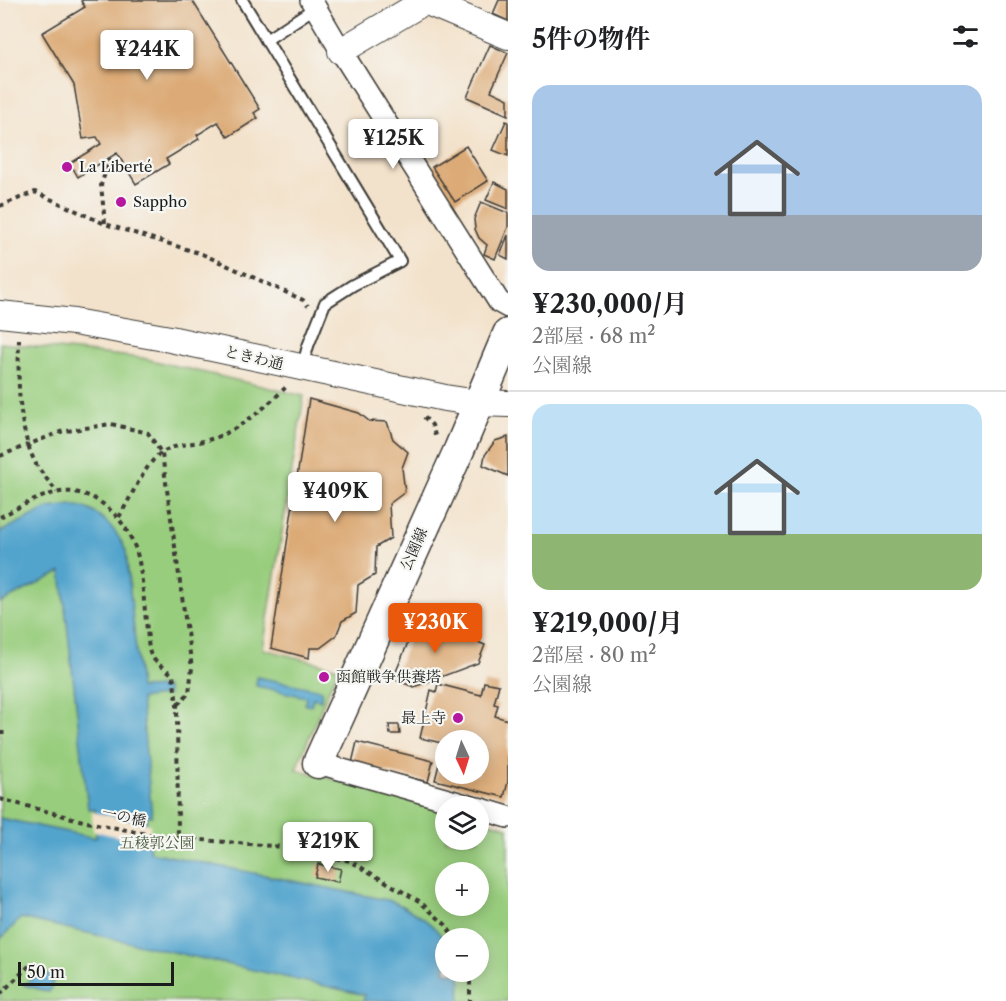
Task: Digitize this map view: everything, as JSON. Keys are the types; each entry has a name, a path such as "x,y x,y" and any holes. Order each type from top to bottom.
{"main road":[{"name":"公園線","path":"318,763 459,450 508,334"}],"street":[{"path":"341,51 425,1 508,36"},
{"path":"313,4 499,302 508,307"},
{"name":"ときわ通","path":"0,314 74,322 159,337 295,377 478,403 508,404"},
{"path":"318,763 435,796"},
{"path":"489,811 508,817"}],"lane":[{"path":"242,0 400,261 353,285 325,303 295,377"},
{"path":"266,40 313,4"}],"path":[{"path":"105,224 101,184 110,158"},
{"path":"0,206 35,192 105,224 202,254 303,300 319,317"},
{"path":"19,339 18,366 24,432 38,467 57,492"},
{"path":"119,517 156,457 182,444 211,440 234,428 265,408 295,377"},
{"path":"0,456 60,432 111,424 148,434 162,454 192,668 189,693 177,705"},
{"path":"0,517 41,497 57,492 78,493 97,500 119,517 129,532 138,556 149,651 160,666 173,675 177,705 178,839"},
{"path":"0,733 8,733"},
{"name":"一の橋","path":"0,799 87,822 156,836 284,847 351,861 419,901 448,928"},
{"path":"0,993 31,964"},
{"path":"470,982 470,1001"}],"green space":[{"name":"五稜郭公園","path":"0,343 142,358 304,396 263,649 338,668 296,769 435,807 435,850 489,850 489,822 508,827 508,1001 0,1001"}],"water":[{"path":"72,505 90,510 112,527 126,551 140,688 166,687 168,695 141,699 152,816 146,816 150,852 392,901 435,928 435,982 461,982 460,1001 363,1001 365,995 21,918 0,940 0,818 96,838 95,809 88,809 61,572 0,603 0,532 48,508"},
{"path":"257,677 322,690 321,700 313,698 311,706 305,705 306,697 256,686"},
{"path":"39,972 55,977 49,992 24,985"}],"pier":[{"path":"92,812 150,824 150,844 93,831"}],"building":[{"path":"192,0 260,109 254,113 258,118 228,137 218,122 197,135 199,139 166,159 169,164 136,184 117,153 78,177 70,163 101,144 97,137 83,139 74,85 42,33 85,7 81,1"},
{"path":"499,0 508,0 508,21 493,14"},
{"path":"490,45 508,53 491,91 508,99 508,115 467,97"},
{"path":"506,121 508,122 508,156 493,150"},
{"path":"466,146 488,181 455,202 432,167"},
{"path":"494,182 508,189 508,209 486,200"},
{"path":"481,202 508,213 508,227 495,259 484,254 487,245 479,238 475,229 474,219"},
{"path":"508,235 508,259 500,255"},
{"path":"309,399 359,413 369,421 387,422 393,439 408,452 402,468 405,492 389,504 391,538 376,547 375,575 358,585 356,613 342,621 336,636 320,648 310,648 309,658 271,648"},
{"path":"508,437 508,476 483,465 485,455 495,441"},
{"path":"418,618 485,645 478,663 414,687 393,679"},
{"path":"484,682 499,685 494,704 498,705 495,716 508,720 508,782 504,797 451,784 489,784 489,730 435,730 435,741 420,738 431,690 436,692 438,684 481,695"},
{"path":"389,725 399,725 400,734 390,734"},
{"path":"357,742 433,761 428,782 352,763"},
{"path":"318,864 341,869 338,882 315,877"}],"place":[{"name":"La Liberté","path":"67,167"},
{"name":"Sappho","path":"121,202"},
{"name":"函館戦争供養塔","path":"324,677"},
{"name":"最上寺","path":"458,718"}]}
